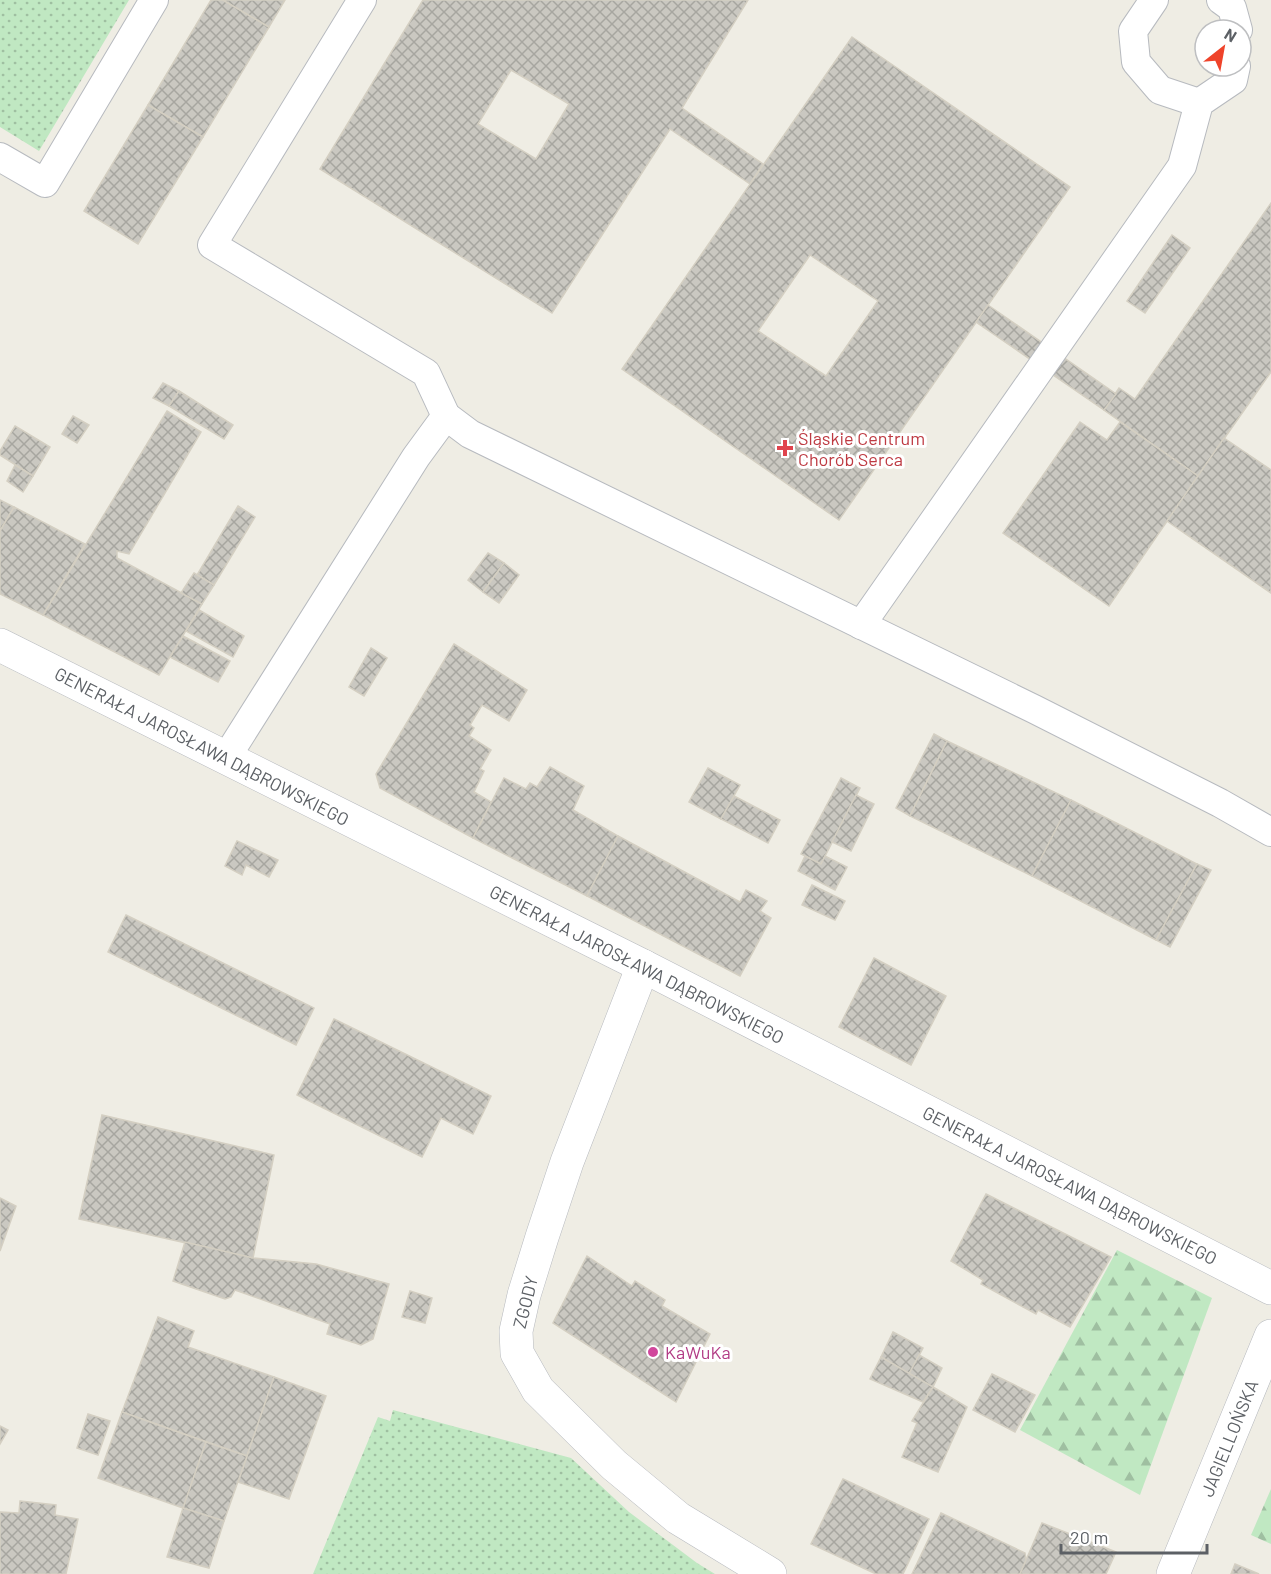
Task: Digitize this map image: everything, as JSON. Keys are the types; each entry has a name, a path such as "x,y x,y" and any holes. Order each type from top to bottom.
{"street":[{"name":"GENERAŁA JAROSŁAWA DĄBROWSKIEGO","path":"0,645 643,966 1271,1288"},
{"name":"ZGODY","path":"643,966 567,1162 542,1238 524,1295 516,1331 517,1353 538,1390 614,1465 678,1518 770,1574"},
{"name":"JAGIELLOŃSKA","path":"1173,1574 1271,1336"}],"lane":[{"path":"0,157 45,183 154,0"},
{"path":"362,0 212,245 426,374 446,417 470,434 1054,720 1220,803 1271,832"},
{"path":"1154,0 1133,31 1136,62 1160,90 1199,103"},
{"path":"1221,0 1232,8 1235,18"},
{"path":"861,625 1182,166 1199,103 1233,78"},
{"path":"226,758 416,457 446,417"}],"green space":[{"path":"0,0 129,0 39,151 0,127"},
{"path":"1117,1250 1212,1298 1140,1495 1020,1430"},
{"path":"393,1410 571,1458 629,1512 715,1574 313,1574 378,1417 390,1421"},
{"path":"1271,1489 1271,1544 1251,1535"}],"building":[{"path":"211,0 223,0 269,27 203,137 148,105"},
{"path":"223,0 285,0 269,27"},
{"path":"423,0 748,0 682,108 763,164 750,184 670,129 552,313 320,169","holes":["511,70 569,104 536,159 478,124"]},
{"path":"852,37 1070,187 839,520 622,369","holes":["810,255 878,301 826,376 758,331"]},
{"path":"148,105 203,137 138,244 84,211"},
{"path":"1271,203 1271,372 1198,476 1104,410 1119,388 1135,399"},
{"path":"1172,235 1190,248 1145,313 1127,301"},
{"path":"988,305 1116,394 1104,410 976,322"},
{"path":"163,383 179,391 169,406 153,398"},
{"path":"179,391 233,425 224,439 169,406"},
{"path":"167,411 201,432 129,554 117,551 117,558 202,604 159,675 43,615"},
{"path":"73,416 89,425 77,443 62,434"},
{"path":"1080,422 1107,440 1120,422 1198,476 1109,606 1003,533"},
{"path":"15,426 50,447 33,476 0,455 0,451"},
{"path":"1224,438 1271,470 1271,593 1167,521"},
{"path":"15,465 33,476 23,492 7,481"},
{"path":"0,500 14,507 0,531"},
{"path":"238,506 255,517 214,585 197,575"},
{"path":"14,507 85,544 43,615 0,594 0,531"},
{"path":"488,553 504,563 483,592 468,580"},
{"path":"504,563 519,575 499,603 483,592"},
{"path":"194,573 214,585 202,604 181,593"},
{"path":"199,610 244,636 233,657 186,631"},
{"path":"183,636 230,661 218,682 170,657"},
{"path":"454,644 527,690 509,721 482,705 470,725 474,728 469,736 491,750 480,769 484,771 474,792 491,802 473,838 380,788 376,774"},
{"path":"371,648 387,658 364,696 349,687"},
{"path":"934,734 947,741 910,816 896,808"},
{"path":"947,741 1071,800 1032,876 910,816"},
{"path":"550,767 584,786 573,810 618,836 587,896 473,838 504,778 526,789 530,783 537,787"},
{"path":"708,768 740,785 721,819 689,802"},
{"path":"841,778 860,788 821,864 801,854"},
{"path":"856,795 874,804 851,851 832,842"},
{"path":"734,796 780,820 768,843 721,819"},
{"path":"1071,800 1197,864 1156,940 1032,876"},
{"path":"618,836 740,902 746,890 767,901 760,911 771,918 740,976 587,896"},
{"path":"237,841 278,860 269,877 246,865 242,875 225,866"},
{"path":"805,856 821,864 825,856 847,867 835,890 798,871"},
{"path":"1197,864 1211,870 1170,947 1156,940"},
{"path":"812,885 845,901 835,920 802,905"},
{"path":"126,915 314,1008 296,1045 108,952"},
{"path":"874,958 946,996 911,1065 839,1027"},
{"path":"334,1019 491,1096 473,1134 441,1118 422,1157 297,1095"},
{"path":"102,1115 274,1155 253,1258 79,1219"},
{"path":"986,1194 1111,1257 1070,1327 1038,1310 1036,1314 981,1284 983,1280 951,1261"},
{"path":"0,1198 16,1206 0,1251"},
{"path":"185,1242 253,1258 316,1264 389,1284 373,1339 361,1345 327,1334 330,1324 235,1290 231,1297 225,1299 173,1281"},
{"path":"587,1256 632,1286 635,1281 665,1300 662,1306 710,1334 676,1402 553,1323"},
{"path":"410,1291 432,1298 425,1323 402,1317"},
{"path":"158,1317 194,1331 188,1347 274,1377 247,1456 122,1412"},
{"path":"893,1332 923,1348 909,1374 881,1357"},
{"path":"919,1355 942,1368 933,1387 909,1374"},
{"path":"881,1357 933,1387 923,1402 870,1379"},
{"path":"992,1374 1035,1395 1015,1432 973,1410"},
{"path":"274,1377 326,1396 289,1499 238,1482"},
{"path":"933,1387 967,1407 938,1472 902,1457 917,1423 912,1421"},
{"path":"122,1412 206,1442 183,1508 98,1478"},
{"path":"88,1414 110,1421 98,1455 77,1448"},
{"path":"0,1426 8,1430 0,1444"},
{"path":"206,1442 247,1456 224,1521 183,1508"},
{"path":"843,1479 929,1519 903,1574 876,1574 811,1544"},
{"path":"20,1501 56,1505 55,1515 78,1519 66,1574 0,1574 0,1512 19,1513"},
{"path":"183,1508 224,1521 209,1568 167,1557"},
{"path":"941,1513 1025,1553 1026,1560 1020,1574 912,1574"},
{"path":"1042,1523 1116,1552 1106,1574 1020,1574"},
{"path":"1235,1564 1259,1574 1231,1574"}],"place":[{"name":"Śląskie Centrum Chorób Serca","path":"785,448"},
{"name":"KaWuKa","path":"653,1352"}]}
